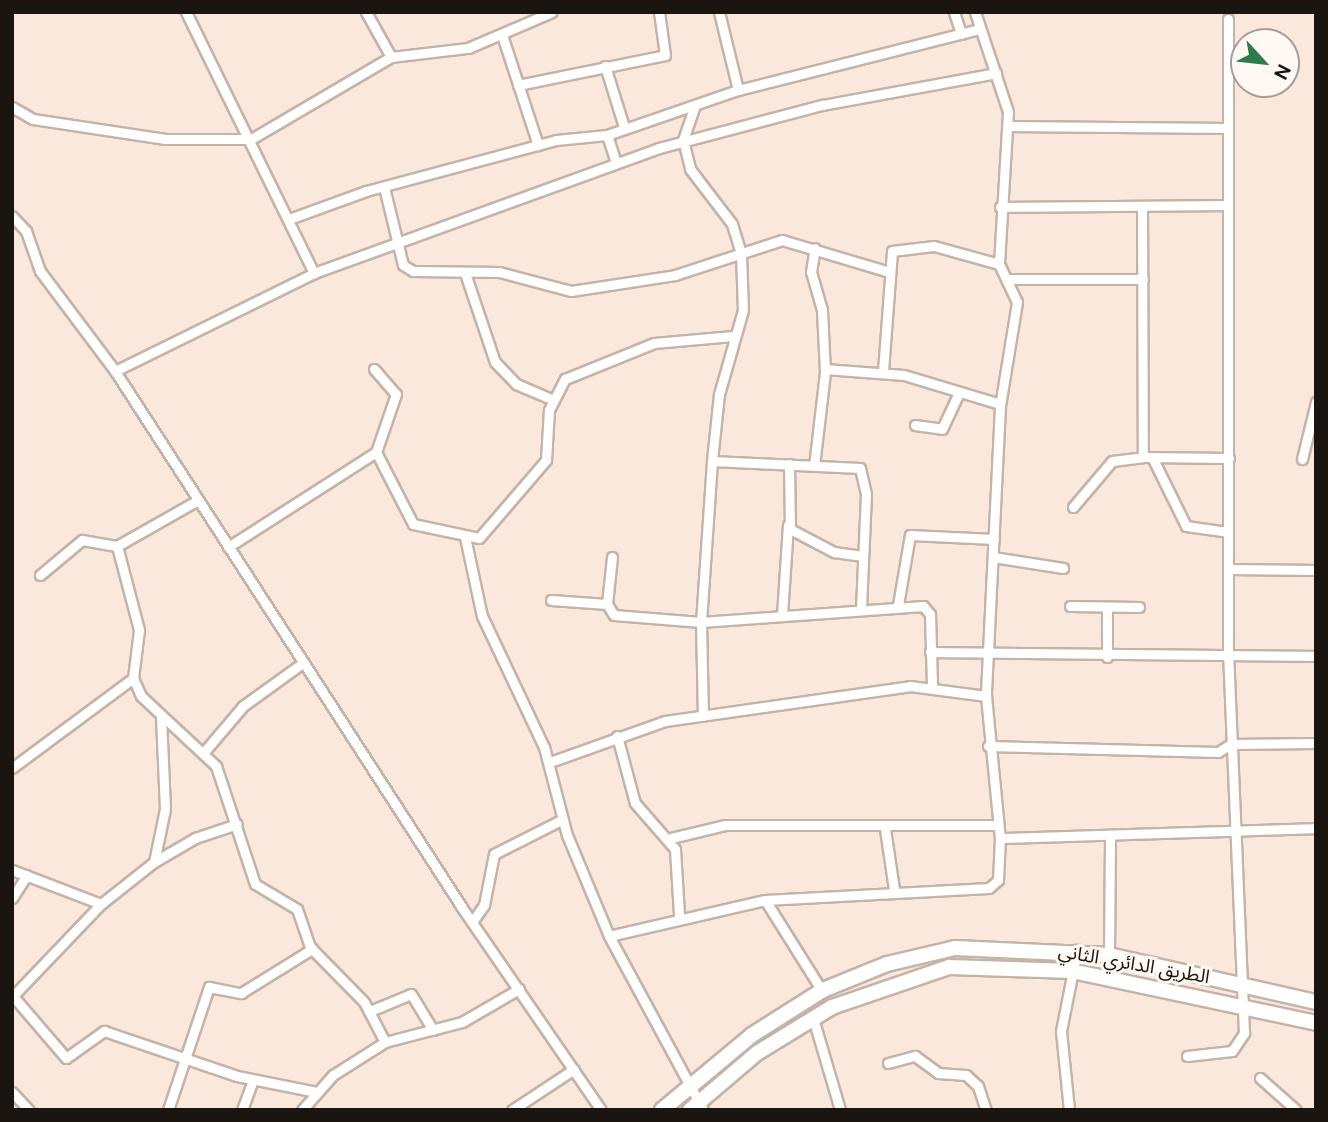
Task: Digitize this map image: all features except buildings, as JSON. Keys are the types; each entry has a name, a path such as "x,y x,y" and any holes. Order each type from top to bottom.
{"main road":[{"name":"الطريق الدائري الثاني","path":"662,1110 752,1035 822,991 944,949 1077,950 1239,982 1316,1002"},
{"name":"الطريق الدائري الثاني","path":"697,1107 757,1053 813,1018 882,986 949,967 1072,971 1316,1023"}],"street":[{"path":"186,12 251,139 314,273"},
{"path":"366,12 391,57"},
{"path":"12,107 33,119 165,139 251,139 391,57 468,48 551,12"},
{"path":"518,85 667,54 659,12"},
{"path":"719,12 738,90"},
{"path":"954,12 961,34"},
{"path":"609,936 679,915 765,900 894,889 989,888 998,880 1000,838 988,746 986,696 1000,404 1017,302 1010,279 999,264 1000,206 1008,126 996,74 975,12"},
{"path":"1187,1056 1238,1047 1242,1007 1228,658 1227,19"},
{"path":"289,219 384,187 538,145 607,135 738,90 979,29"},
{"path":"502,35 538,145"},
{"path":"605,66 624,128"},
{"path":"115,371 314,273 683,140 822,105 996,74"},
{"path":"695,105 683,140 695,181 732,224 741,254 743,310 733,337 712,461 701,622 704,716"},
{"path":"1008,126 1227,128"},
{"path":"607,135 616,163"},
{"path":"384,187 409,270 517,274 571,290 675,275 782,240 887,271"},
{"path":"1000,206 1228,205"},
{"path":"1142,206 1148,457 1186,526 1228,531"},
{"path":"12,216 26,231 40,271 115,371 472,922 601,1110"},
{"path":"883,372 887,271 892,251 918,244 999,264"},
{"path":"814,466 825,369 822,310 811,272 815,248"},
{"path":"465,273 495,362 516,384 551,399"},
{"path":"1010,279 1143,279"},
{"path":"376,452 413,524 465,537 489,532 546,460 551,399 578,371 634,350 733,337"},
{"path":"228,547 376,452 396,394 374,369"},
{"path":"825,369 883,372 1000,404"},
{"path":"915,425 942,429 959,393"},
{"path":"1302,458 1316,402"},
{"path":"1073,507 1112,461 1148,457 1229,458"},
{"path":"712,461 789,464 862,471 861,608"},
{"path":"782,615 789,464"},
{"path":"40,575 82,540 117,546 198,500"},
{"path":"788,525 834,552 863,556"},
{"path":"898,605 910,535 994,539"},
{"path":"465,537 485,624 550,762 563,819 609,936 691,1087 697,1107"},
{"path":"117,546 139,630 133,678 161,718 204,752 237,824 255,884 297,909 312,949 370,1011 384,1042"},
{"path":"612,557 607,604 614,615 701,622 898,605 928,609 932,687"},
{"path":"993,557 1063,568"},
{"path":"1227,569 1316,570"},
{"path":"551,600 607,604"},
{"path":"1070,606 1139,607"},
{"path":"1107,607 1107,657"},
{"path":"930,652 988,656 1316,656"},
{"path":"204,752 243,706 304,662"},
{"path":"12,768 133,678"},
{"path":"550,762 617,736 704,716 932,687 986,696"},
{"path":"154,862 166,788 161,718"},
{"path":"617,736 635,803 671,838 679,915"},
{"path":"988,746 1218,752 1231,744 1316,743"},
{"path":"472,922 484,905 494,854 563,819"},
{"path":"237,824 195,838 154,862 101,904 13,996 66,1058 104,1031 253,1080 316,1092"},
{"path":"671,838 726,825 885,830 998,825"},
{"path":"1000,838 1316,828"},
{"path":"885,830 894,889"},
{"path":"1109,955 1110,836"},
{"path":"12,870 101,904"},
{"path":"12,898 27,875"},
{"path":"765,900 822,991"},
{"path":"167,1110 209,987 241,993 312,949"},
{"path":"1069,1110 1061,1031 1077,950"},
{"path":"302,1110 316,1092 384,1042 463,1022 519,989"},
{"path":"370,1011 411,994 433,1030"},
{"path":"813,1018 840,1110"},
{"path":"888,1063 915,1056 938,1073 966,1075 978,1086 986,1110"},
{"path":"512,1110 574,1069"},
{"path":"1260,1078 1296,1110"},
{"path":"243,1110 253,1080"},
{"path":"12,1092 29,1110"}]}
